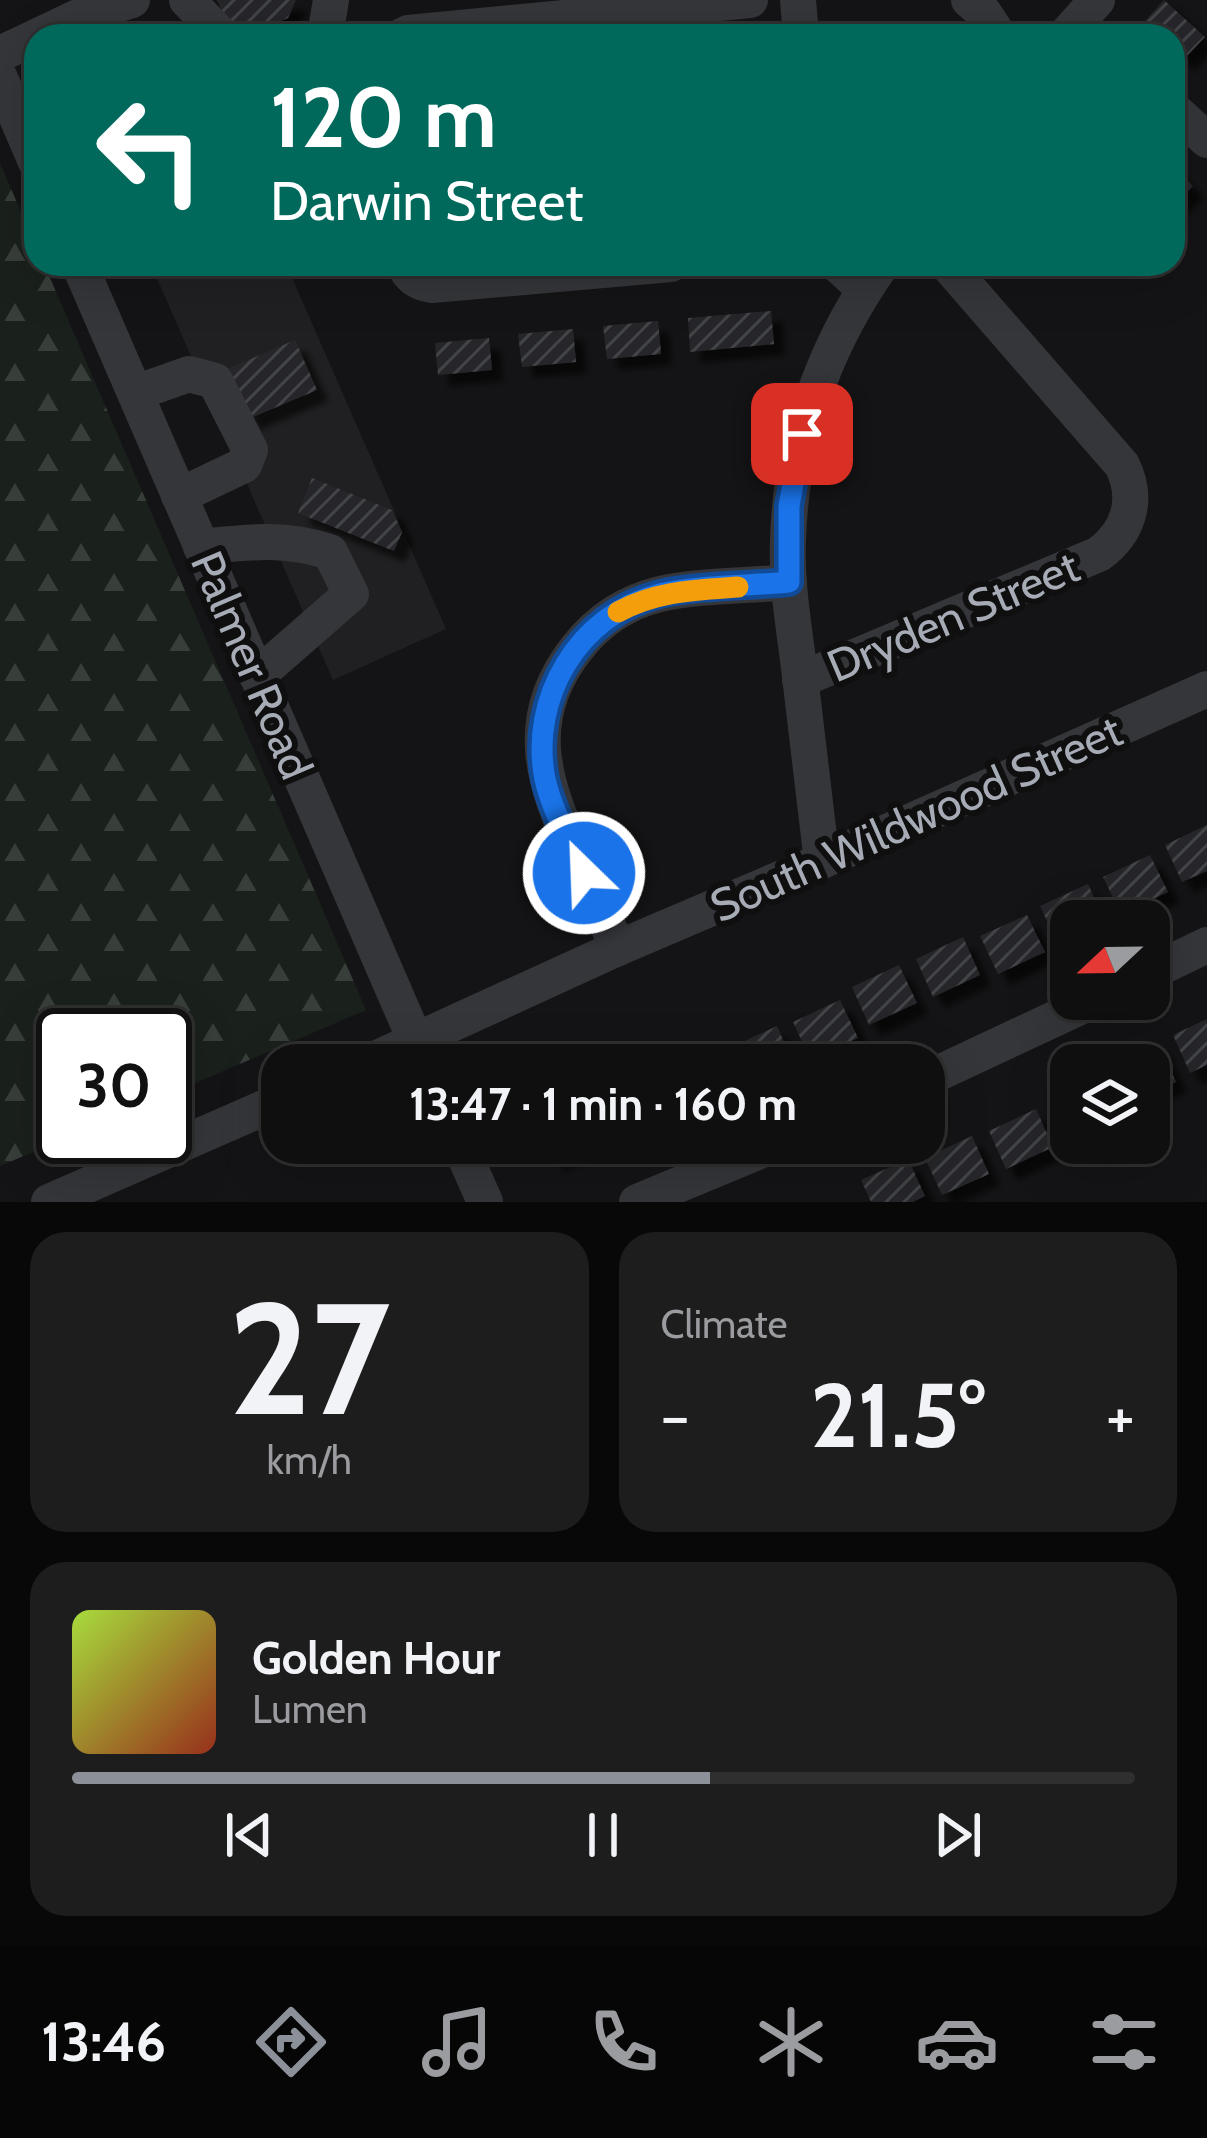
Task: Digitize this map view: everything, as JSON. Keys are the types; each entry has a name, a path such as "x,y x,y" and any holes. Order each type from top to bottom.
{"street":[{"path":"63,24 131,0"},
{"path":"187,0 210,24"},
{"path":"508,24 750,0"},
{"path":"969,0 992,24"},
{"path":"0,78 24,134"},
{"name":"Palmer Road","path":"85,276 417,1044"},
{"path":"413,276 419,283 432,285 534,276"},
{"path":"822,861 789,582 789,506 802,434 828,358 873,276"},
{"name":"Dryden Street","path":"800,680 1099,554 1126,524 1131,489 1122,465 957,276"},
{"path":"135,394 189,374 214,381 250,450 244,465 179,496"},
{"path":"201,547 257,541 302,543 330,552 351,594 257,676"},
{"path":"618,948 546,781 543,728 556,680 587,635 635,602 663,593 789,582"},
{"name":"South Wildwood Street","path":"438,1044 618,948 1207,689"},
{"path":"1170,964 1207,945"},
{"path":"945,1070 1051,1020"},
{"path":"49,1202 261,1109"},
{"path":"468,1164 484,1202"},
{"path":"637,1202 728,1164"}],"shaded area":[{"path":"156,276 291,276 446,629 333,680"}],"green space":[{"path":"0,163 24,219 24,276 49,276 366,1010 287,1044 261,1044 261,1055 192,1084 192,1008 36,1008 36,1151 0,1166"}],"building":[{"path":"217,0 296,0 288,18 274,24 226,20"},
{"path":"1164,0 1205,37 1185,58 1185,24 1144,22"},
{"path":"771,311 774,344 690,352 688,318"},
{"path":"658,321 661,354 607,359 603,326"},
{"path":"573,329 576,362 522,367 518,334"},
{"path":"489,338 492,370 438,375 435,343"},
{"path":"295,340 317,390 248,419 227,369"},
{"path":"312,478 392,510 402,532 394,551 298,513"},
{"path":"1207,825 1207,871 1182,882 1165,845"},
{"path":"1150,855 1168,892 1151,900 1114,900 1103,877"},
{"path":"1088,884 1095,900 1053,900"},
{"path":"1050,901 1050,927 1040,906"},
{"path":"1027,915 1045,952 998,974 980,936"},
{"path":"963,937 980,975 933,997 916,959"},
{"path":"899,965 917,1003 869,1025 852,987"},
{"path":"840,1000 858,1038 844,1044 803,1044 793,1022"},
{"path":"1207,1019 1207,1065 1190,1073 1173,1035"},
{"path":"777,1026 785,1044 739,1044"},
{"path":"1036,1109 1050,1148 1006,1169 989,1131"},
{"path":"972,1136 989,1174 942,1195 928,1164 945,1164 945,1149"},
{"path":"897,1164 910,1164 925,1196 913,1202 871,1202 861,1180"}],"slow traffic":[{"path":"618,612 663,593 738,587"}],"route":[{"path":"584,873 546,781 543,728 556,680 587,635 635,602 663,593 789,582 789,506 802,434"}]}
